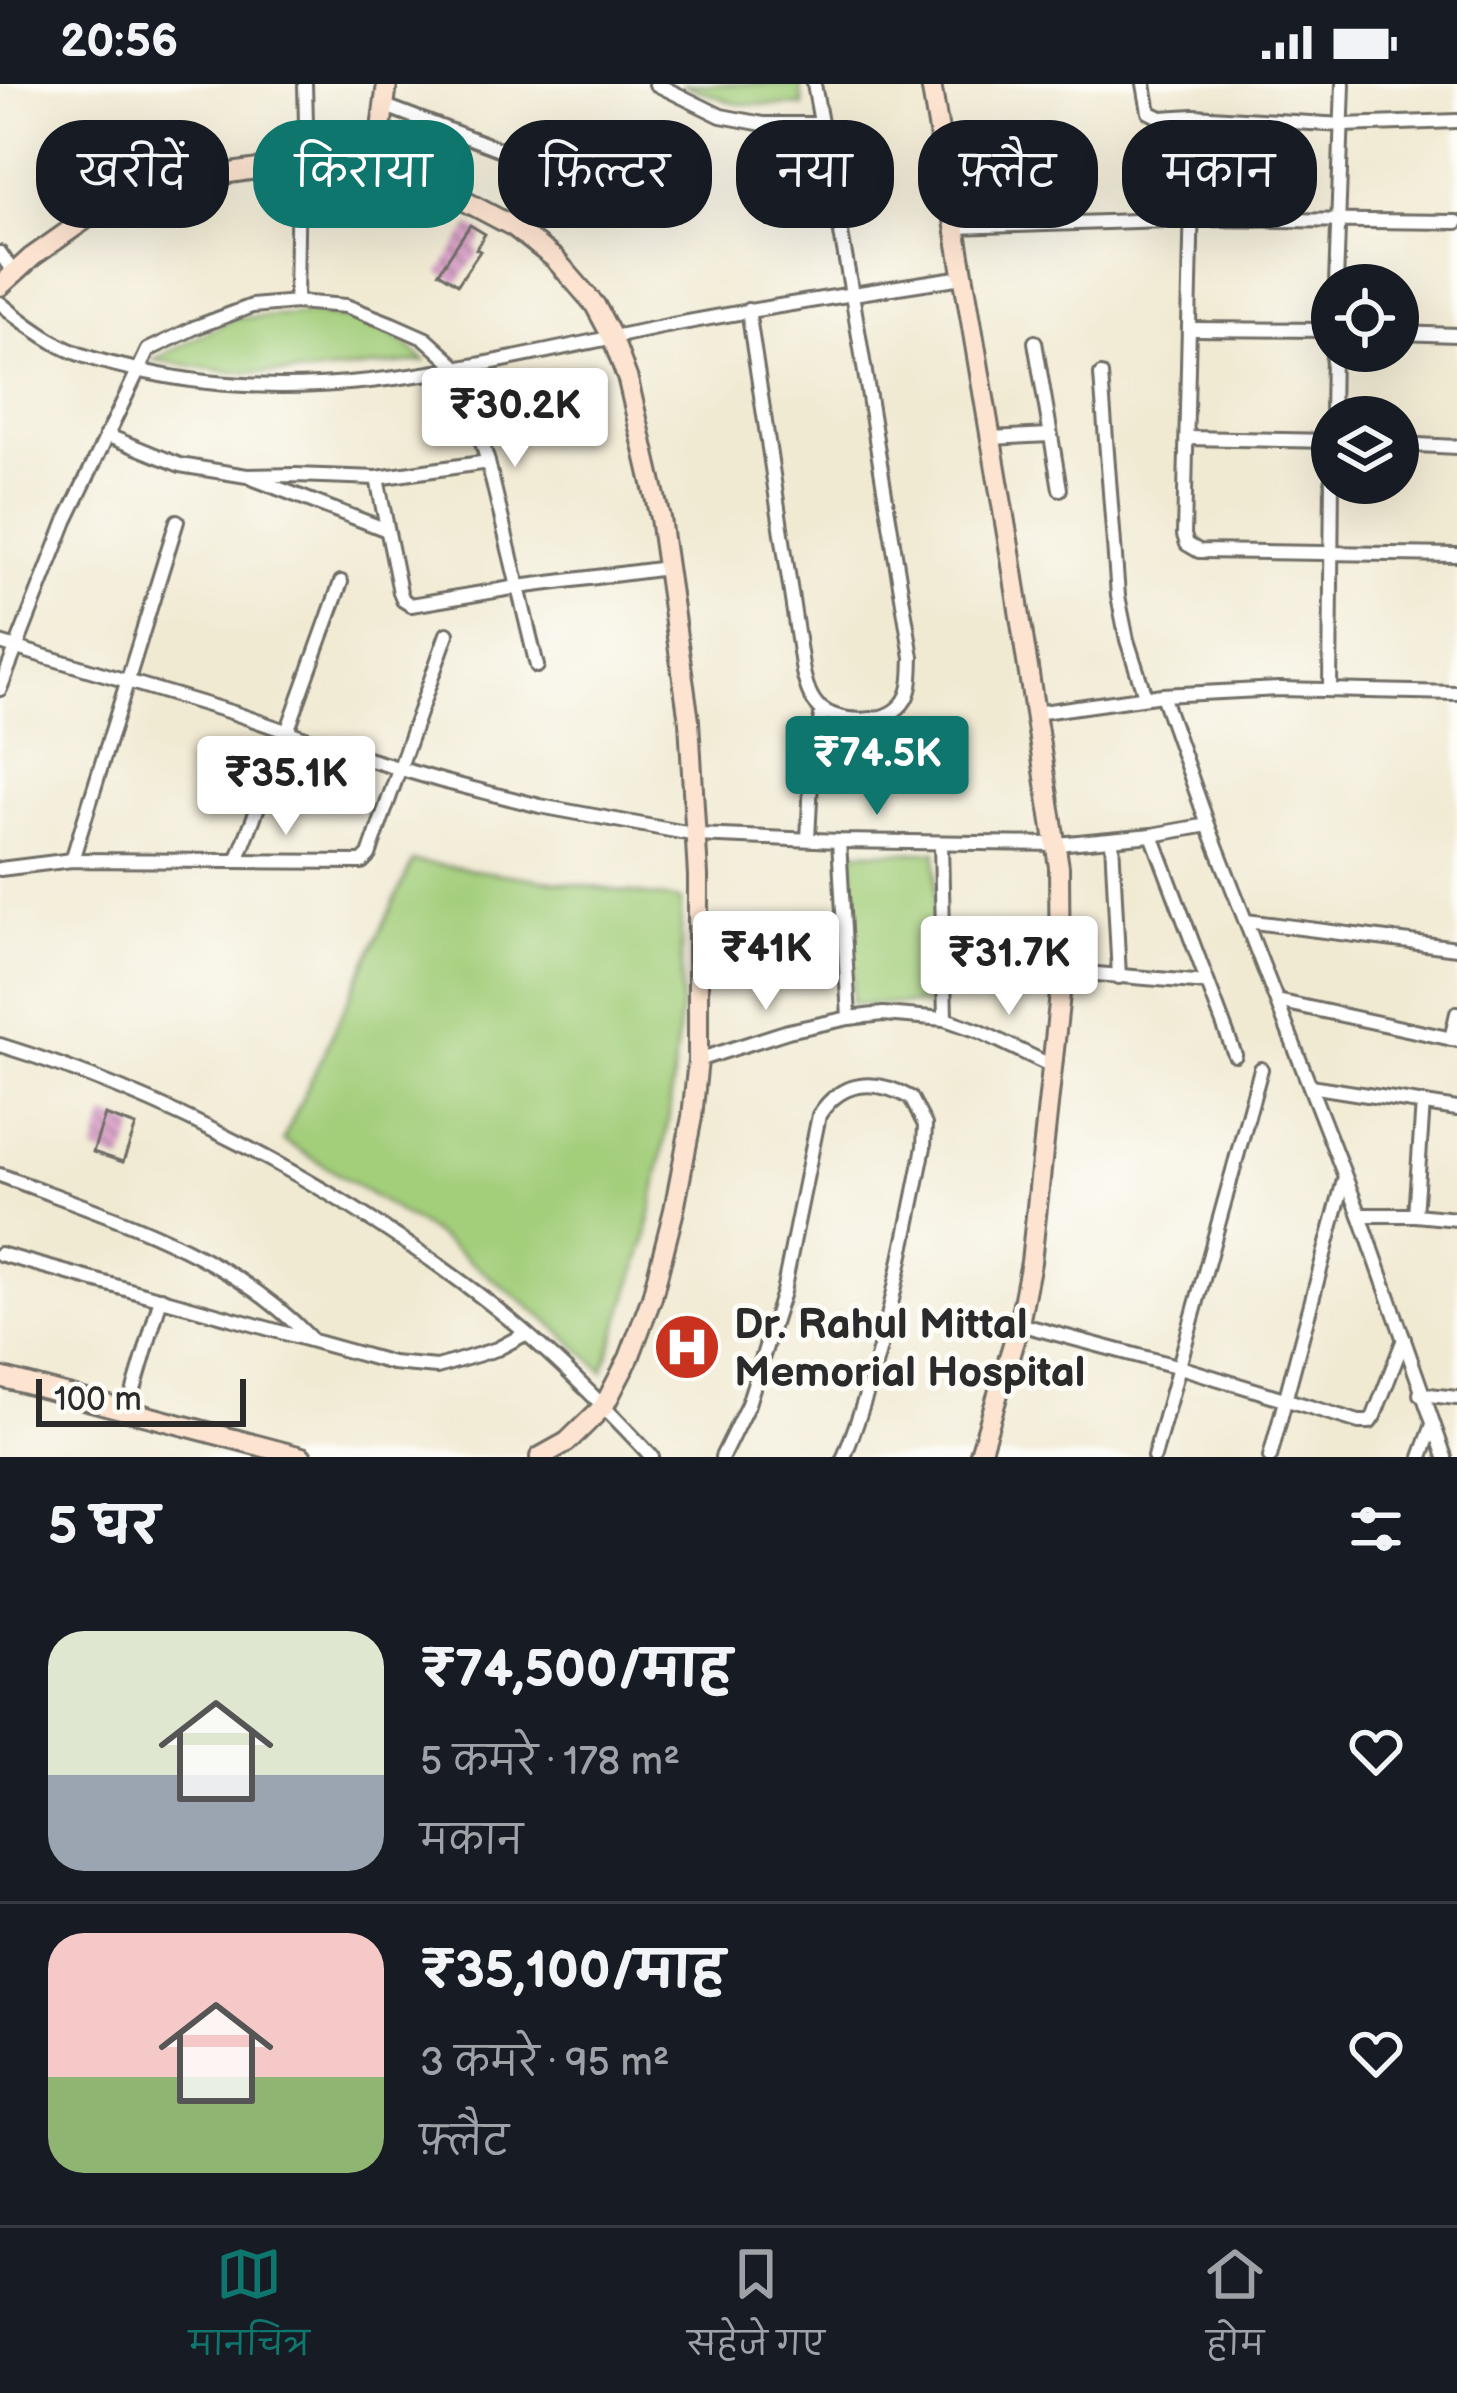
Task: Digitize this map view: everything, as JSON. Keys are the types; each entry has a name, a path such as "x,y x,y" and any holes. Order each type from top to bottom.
{"street":[{"path":"304,84 304,120"},
{"path":"381,120 387,84"},
{"path":"656,84 721,116 742,120"},
{"path":"814,84 819,120"},
{"path":"931,84 937,120"},
{"path":"1144,84 1145,105 1155,117 1343,124 1457,122"},
{"path":"1337,264 1343,84"},
{"path":"383,105 498,149"},
{"path":"0,253 7,280 90,216 155,184 253,170"},
{"path":"474,206 514,227 555,260 595,305 628,380 660,518 689,721 697,835 698,1060 674,1210 652,1297 604,1406 567,1442 540,1457"},
{"path":"1317,219 1457,222"},
{"path":"296,302 300,228"},
{"path":"748,310 808,693 821,709 842,716 886,715 904,702 912,657 840,228"},
{"path":"955,228 1057,844 1060,971 1031,1262 1019,1324 980,1457"},
{"path":"1194,228 1187,544 1193,549 1457,555"},
{"path":"0,303 64,347 113,365 215,383 283,385 364,382 459,369 748,310 963,277"},
{"path":"0,688 7,645 148,350 253,306 296,302 346,306 392,324 425,339 459,369 488,462 538,666"},
{"path":"1190,329 1311,330"},
{"path":"1419,334 1457,335"},
{"path":"1036,342 1060,488"},
{"path":"1101,375 1118,596 1144,696"},
{"path":"990,438 1050,434"},
{"path":"106,435 181,465 247,476 377,478 488,462"},
{"path":"1188,438 1311,441"},
{"path":"1419,445 1457,447"},
{"path":"247,476 387,530"},
{"path":"377,478 400,592 411,605 667,568"},
{"path":"1330,690 1332,504"},
{"path":"72,860 177,521"},
{"path":"237,861 341,582"},
{"path":"0,869 72,860 362,862 369,854 447,634"},
{"path":"7,645 399,768 540,806 697,835 1057,844 1208,825"},
{"path":"1035,713 1144,696 1280,689 1457,692"},
{"path":"1162,695 1360,1216 1444,1457"},
{"path":"808,839 821,709"},
{"path":"1152,835 1235,1054"},
{"path":"1112,840 1119,977"},
{"path":"839,842 849,1018"},
{"path":"941,844 945,1019"},
{"path":"1246,921 1457,949"},
{"path":"1060,971 1207,983"},
{"path":"1277,1001 1454,1040 1457,1013"},
{"path":"698,1060 788,1031 883,1014 945,1019 1054,1066"},
{"path":"0,1045 103,1080 250,1149 372,1222 462,1282 525,1334 652,1457"},
{"path":"1154,1457 1261,1069"},
{"path":"722,1457 748,1405 783,1292 819,1115 843,1090 867,1084 911,1098 925,1125 924,1148 883,1342 844,1457"},
{"path":"1310,1085 1457,1108"},
{"path":"1415,1215 1423,1103"},
{"path":"0,1175 187,1250 268,1298 313,1341"},
{"path":"1270,1457 1344,1180"},
{"path":"1360,1216 1457,1219"},
{"path":"0,1254 392,1363 437,1367 497,1349 525,1334"},
{"path":"128,1410 161,1298"},
{"path":"1019,1324 1359,1422 1370,1422 1404,1339"},
{"path":"0,1377 302,1457"},
{"path":"1420,1394 1457,1399"},
{"path":"1421,1457 1433,1425"}],"green space":[{"path":"681,84 800,84 803,106 737,104"},
{"path":"316,314 375,326 425,361 309,374 230,372 153,360 236,318"},
{"path":"853,852 936,852 935,1004 852,1004"},
{"path":"413,861 681,900 681,1005 668,1122 646,1241 603,1371 553,1325 433,1233 283,1140"}],"building":[{"path":"468,228 485,234 476,249 480,251 458,284 439,272"},
{"path":"105,1115 136,1126 123,1162 93,1152"}],"place":[{"name":"Dr. Rahul Mittal Memorial Hospital","path":"687,1347"}]}
